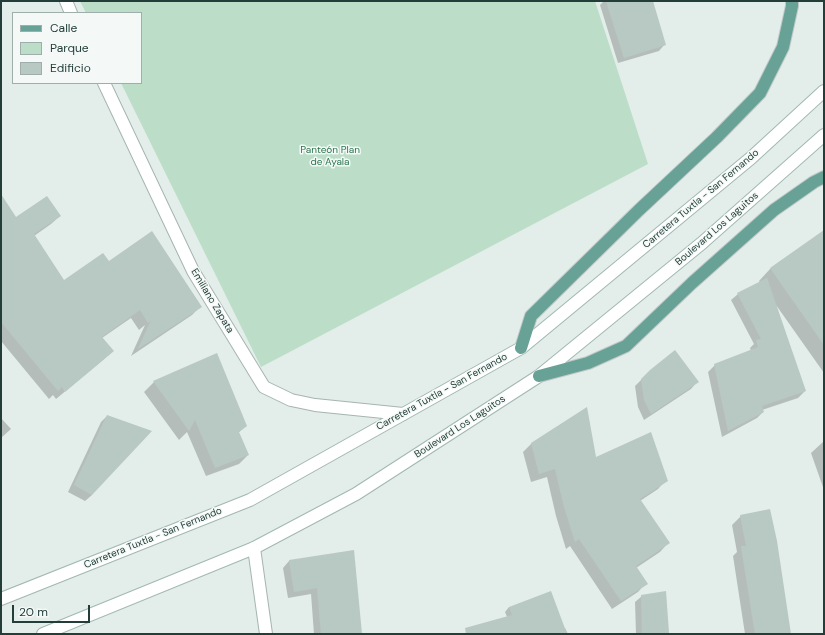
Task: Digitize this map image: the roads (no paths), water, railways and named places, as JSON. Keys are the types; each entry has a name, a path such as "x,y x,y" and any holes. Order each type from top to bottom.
{"main road":[{"path":"66,1 71,12"},
{"path":"521,348 531,316 639,210 717,137 760,93 783,46 792,1"},
{"name":"Emiliano Zapata","path":"104,84 192,271 264,387 291,400 314,405 403,414"},
{"name":"Carretera Tuxtla - San Fernando","path":"1,599 250,500 521,348 751,158 824,91"},
{"name":"Boulevard Los Laguitos","path":"43,634 254,548 356,494 539,376 702,243 824,135"},
{"path":"539,376 588,363 626,346 692,283 774,210 814,182 824,177"},
{"path":"254,548 266,634"}],"park label":[{"name":"Panteón Plan de Ayala","path":"330,156"}]}
